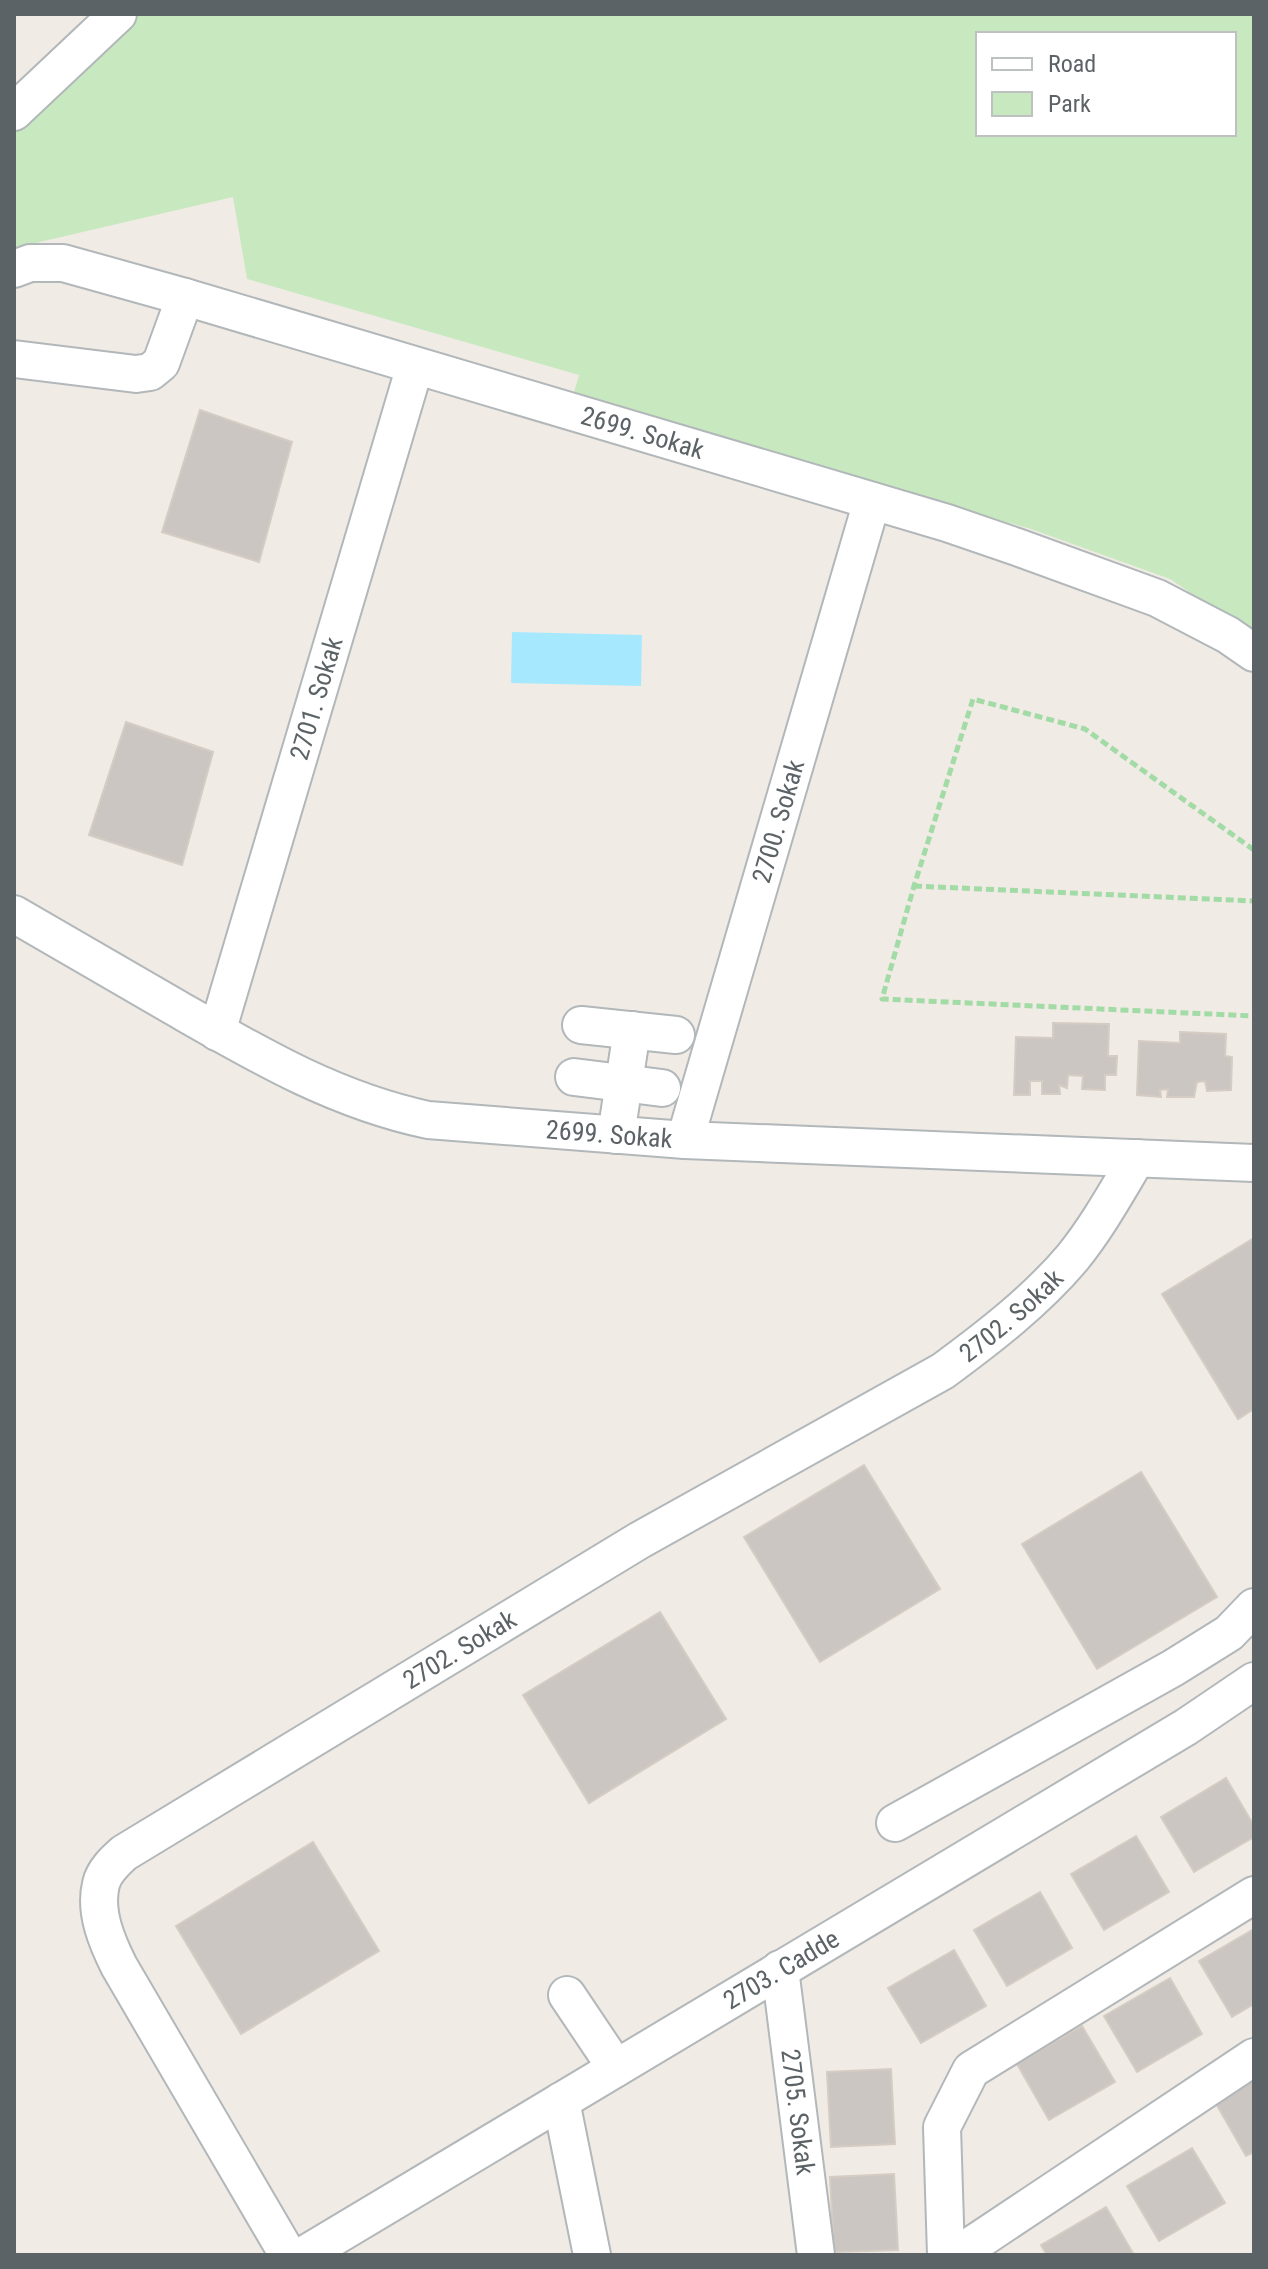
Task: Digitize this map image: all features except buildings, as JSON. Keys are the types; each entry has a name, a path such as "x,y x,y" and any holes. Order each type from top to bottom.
{"street":[{"path":"14,112 118,14"},
{"name":"2699. Sokak","path":"14,269 30,263 63,263 872,501 1017,547 1157,598 1228,635 1254,653"},
{"path":"14,359 136,374 150,372 161,363 185,297"},
{"name":"2701. Sokak","path":"217,1032 415,366"},
{"name":"2700. Sokak","path":"685,1140 872,501"},
{"name":"2699. Sokak","path":"14,914 217,1032 305,1078 346,1097 428,1120 685,1140 1254,1163"},
{"path":"581,1025 676,1035"},
{"path":"616,1135 632,1030"},
{"path":"574,1077 662,1088"},
{"name":"2702. Sokak","path":"288,2255 119,1966 107,1940 100,1897 101,1882 111,1866 124,1853 640,1540 943,1371 1015,1315 1073,1257 1137,1158"},
{"path":"895,1823 1173,1668 1229,1633 1254,1607"},
{"name":"2703. Cadde","path":"304,2255 347,2243 561,2101 1186,1727 1254,1681"},
{"path":"946,2255 942,2127 971,2070 1254,1895"},
{"name":"2705. Sokak","path":"780,1969 816,2255"},
{"path":"567,1995 616,2068"},
{"path":"957,2255 1254,2057"},
{"path":"561,2101 592,2255"}],"path":[{"path":"1254,850 1085,729 973,699 882,999 1254,1016"},
{"path":"914,886 1254,901"}],"green space":[{"path":"139,14 1254,14 1254,636 1170,579 1028,528 571,403 579,375 247,279 233,197 14,248 14,128"}],"water":[{"path":"512,632 642,635 641,686 511,683"}]}
